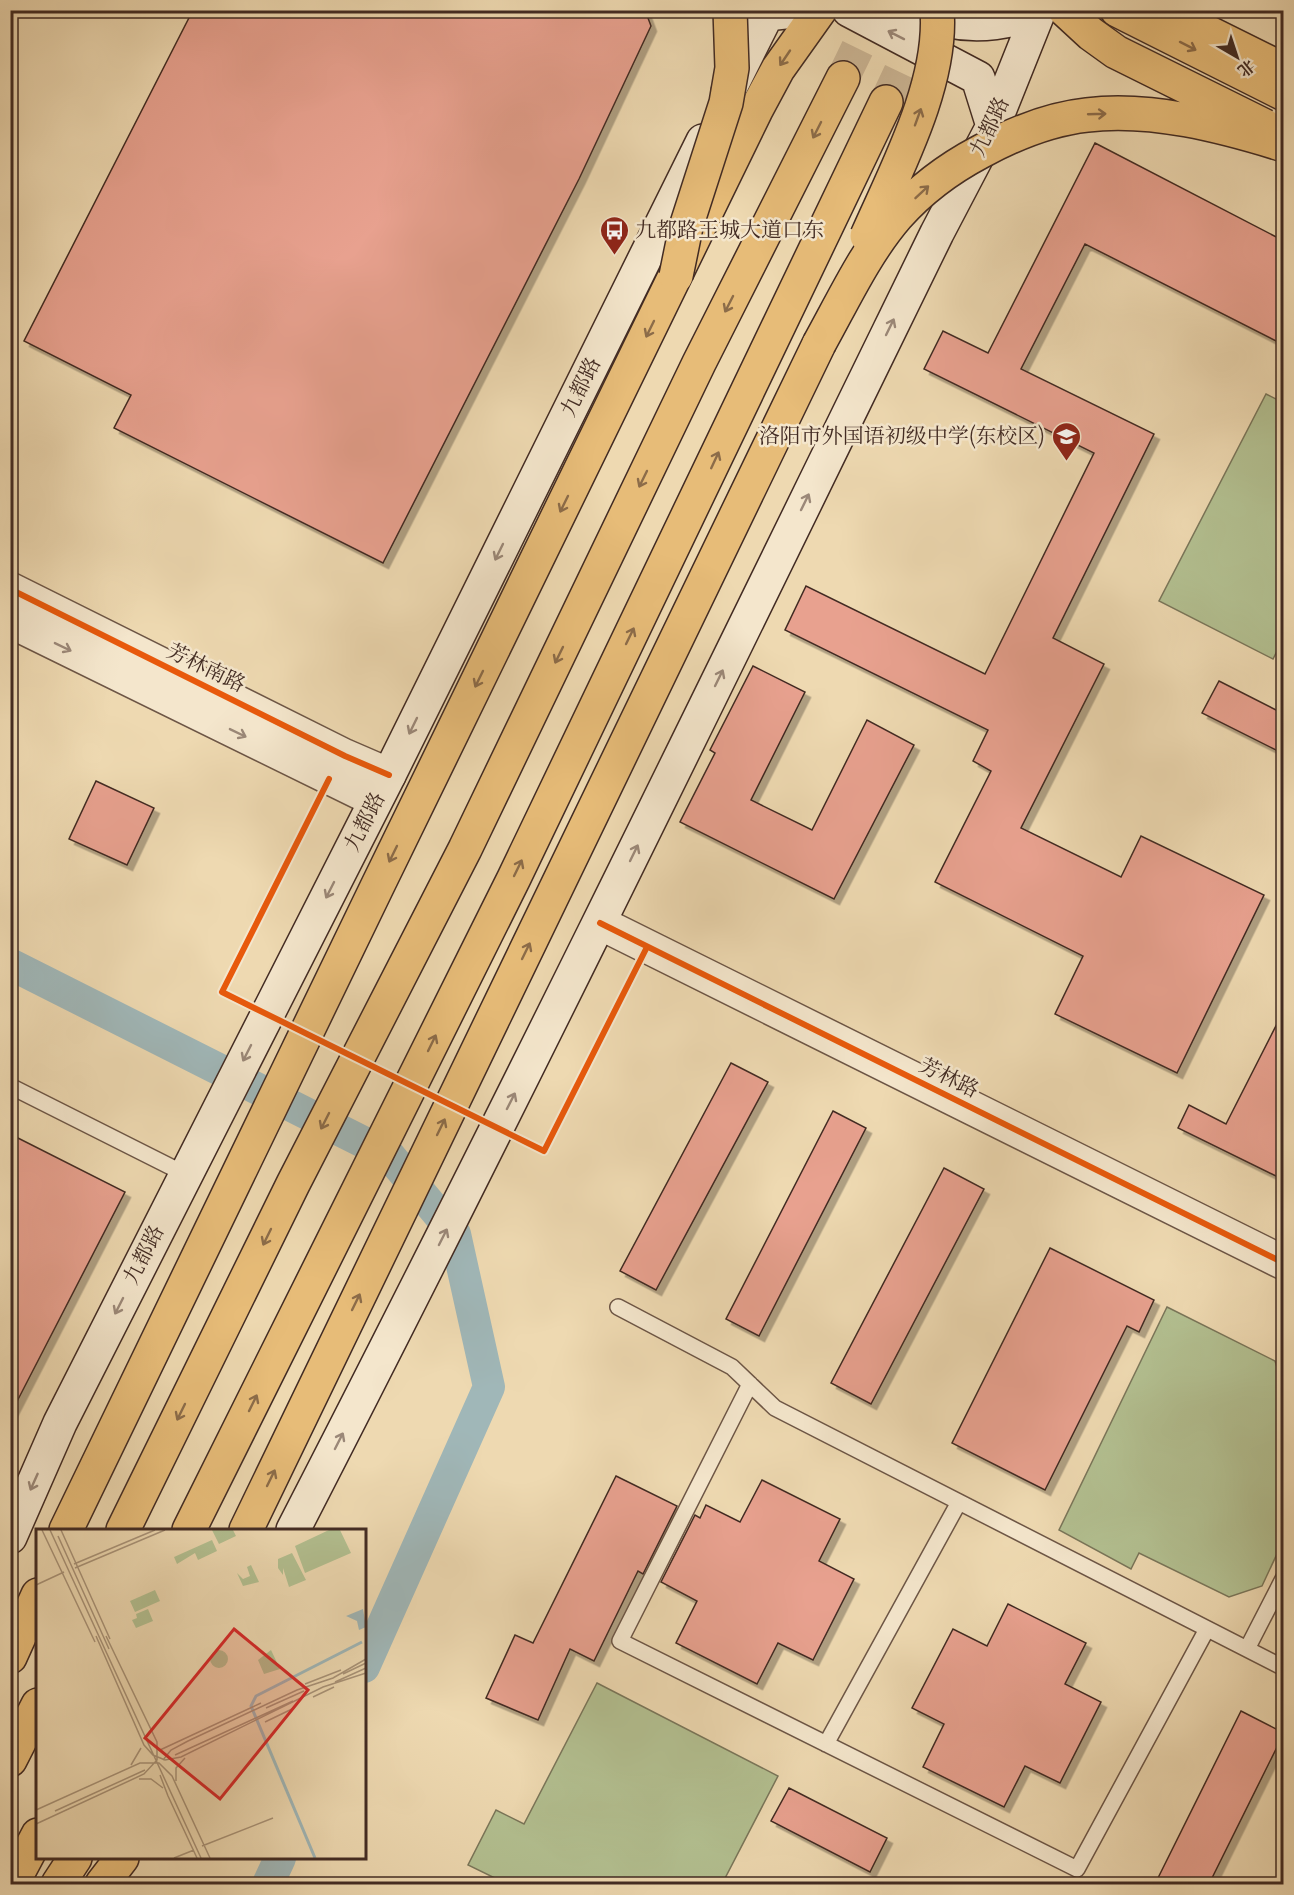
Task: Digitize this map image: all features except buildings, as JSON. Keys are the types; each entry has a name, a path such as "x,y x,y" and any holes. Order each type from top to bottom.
{"main road":[{"path":"676,276 686,227 726,103 732,68 730,10"},
{"path":"768,12 802,10"},
{"path":"66,1529 371,900 778,69 820,10"},
{"path":"849,10 978,78 993,126"},
{"path":"914,10 942,21 970,24 998,23 1039,11 1284,136"},
{"path":"246,1529 819,344 924,102 933,58 937,10"},
{"path":"1065,10 1091,34 1125,57 1284,136"},
{"path":"1117,10 1284,94"},
{"path":"1163,10 1284,70"},
{"name":"九都路","path":"294,1529 485,1153 937,233 993,126 1039,11"},
{"name":"九都路","path":"10,1537 60,1423 382,788 768,12"},
{"path":"123,1529 293,1184 465,849 699,363 843,78"},
{"path":"189,1529 514,878 886,102"},
{"path":"819,344 872,250 897,216 920,193 951,169 994,144 1021,132 1088,114 1125,114 1156,116 1196,123 1284,145"},
{"name":"芳林南路","path":"10,589 335,751 382,788"},
{"path":"10,621 382,788"},
{"name":"芳林路","path":"604,914 1284,1241"},
{"name":"芳林路","path":"604,914 1284,1263"},
{"path":"10,1657 36,1599"},
{"path":"10,1760 36,1709"},
{"path":"12,1884 36,1838"},
{"path":"58,1884 74,1859"},
{"path":"102,1884 122,1859"},
{"path":"109,1884 123,1859"}],"lane":[{"path":"10,1086 185,1174"},
{"path":"618,1307 732,1367 775,1408 1284,1668"},
{"path":"750,1384 620,1641 1077,1869 1207,1629"},
{"path":"826,1744 958,1502"},
{"path":"1247,1649 1284,1577"}],"green space":[{"path":"1266,394 1284,403 1284,637 1273,659 1159,601"},
{"path":"1167,1307 1275,1361 1283,1386 1283,1541 1262,1586 1229,1597 1139,1553 1131,1569 1059,1530"},
{"path":"597,1683 778,1776 722,1884 507,1884 468,1865 496,1810 524,1824"}],"waterway":[{"path":"10,964 389,1155 455,1234 489,1387 366,1663"},
{"path":"268,1884 280,1859"}],"tunnel":[{"path":"843,78 876,10"},
{"path":"886,102 925,19"}],"cycle path":[{"path":"10,589 345,756 389,775"},
{"path":"329,779 222,992 544,1151 647,947"},
{"path":"600,923 1284,1263"}],"place":[{"name":"九都路王城大道口东","path":"614,256"},
{"name":"洛阳市外国语初级中学(东校区)","path":"1066,462"}]}
